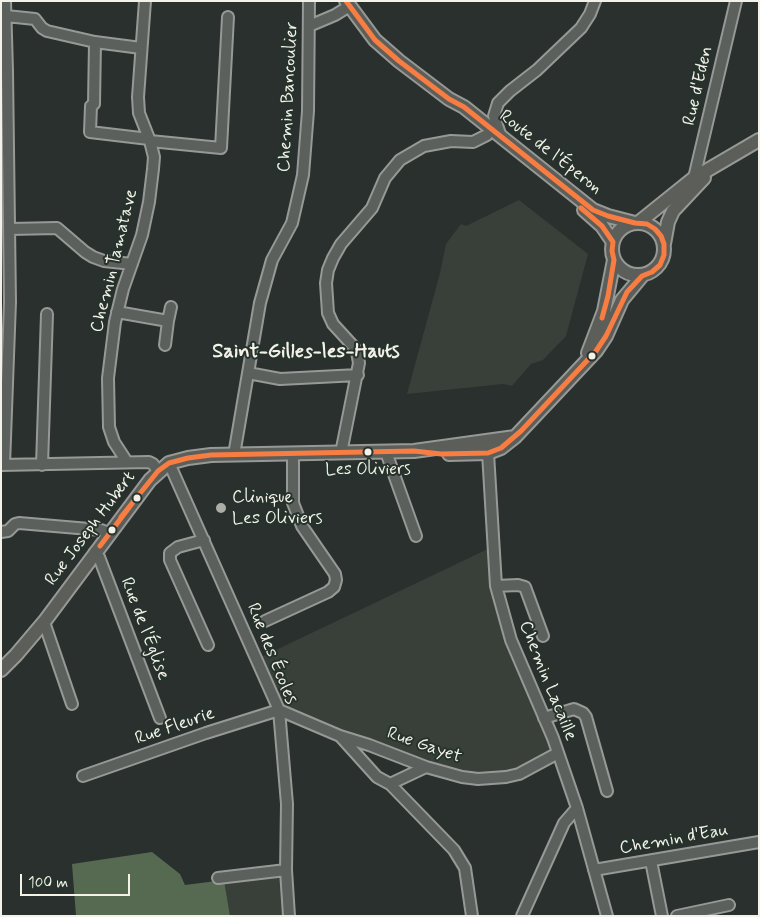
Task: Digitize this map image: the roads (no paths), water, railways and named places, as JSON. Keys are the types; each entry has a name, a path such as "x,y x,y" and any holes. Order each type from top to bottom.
{"main road":[{"name":"Route de l'Éperon","path":"347,4 375,40 398,61 449,99 464,107 514,149 593,210 636,223"},
{"name":"Route de l'Éperon","path":"449,99 487,135 594,218 613,242"},
{"path":"487,135 491,134 514,149"},
{"path":"716,166 673,211 668,222 664,255 660,265 652,272 642,276 633,276 619,267 614,260 612,251 613,242 621,229 636,223 694,178 759,139"},
{"path":"636,223 647,224 655,229 661,236 664,244"},
{"path":"585,363 604,311 614,260"},
{"path":"414,451 441,454 488,453 500,448 585,363 606,336 627,292 642,276"},
{"path":"164,467 188,458 234,455 414,451 509,438"},
{"name":"Rue Joseph Hubert","path":"1,670 44,622 109,533 164,467"}],"street":[{"path":"5,1 4,72 10,229 10,302 2,466 149,462 164,467"},
{"name":"Chemin Tamatave","path":"127,462 114,442 110,426 108,403 111,350 117,312 142,235 149,202 154,157 150,140 139,113 138,98 145,1"},
{"name":"Chemin Bancoulier","path":"234,455 260,303 272,260 292,223 303,174 308,111 309,1"},
{"path":"501,138 494,116 498,104 574,34 590,14 595,1"},
{"name":"Rue d'Eden","path":"694,178 736,1"},
{"path":"309,26 335,15 347,4"},
{"path":"6,16 35,19 47,31 95,42 142,48"},
{"path":"95,42 94,104 91,106 90,132 221,148 228,17"},
{"path":"341,452 358,376 359,363 357,352 333,324 328,313 326,283 328,270 333,258 340,244 372,208 385,178 400,160 424,146 451,141 473,142 487,135"},
{"path":"10,229 57,228 85,252 94,257 104,261 132,264"},
{"path":"165,345 171,307"},
{"path":"117,312 168,321"},
{"path":"42,465 48,314"},
{"path":"248,373 280,379 358,376"},
{"path":"386,452 416,536"},
{"name":"Chemin Lacaille","path":"488,453 496,586 511,640 558,753 577,808 607,916"},
{"path":"265,621 328,592 334,587 336,580 335,574 302,526 293,503 293,454"},
{"name":"Rue des Écoles","path":"164,467 177,483 204,540 279,710 287,804 286,870 289,916"},
{"path":"1,532 8,531 15,524 19,523 101,530 109,533"},
{"path":"204,540 178,547 170,553 170,560 208,645"},
{"name":"Rue de l'Église","path":"95,552 99,557 160,718"},
{"path":"496,586 518,585 524,587 543,636"},
{"path":"44,622 72,704"},
{"name":"Rue Gayet","path":"279,710 340,736 369,745 426,768 462,777 495,779 518,774 558,753"},
{"name":"Rue Fleurie","path":"83,776 279,710"},
{"path":"544,718 574,710 583,713 607,791"},
{"path":"340,736 360,760 377,777 390,784 454,850 466,868 472,916"},
{"path":"360,760 369,745"},
{"path":"390,784 426,768"},
{"path":"522,916 564,823 577,808"},
{"name":"Chemin d'Eau","path":"594,870 759,842"},
{"path":"651,861 662,916"},
{"path":"218,878 286,870"},
{"path":"677,916 729,905"}],"place":[{"name":"Les Oliviers","path":"368,452"},
{"name":"Clinique Les Oliviers","path":"221,508"}],"district":[{"name":"Saint-Gilles-les-Hauts","path":"306,353"}]}
